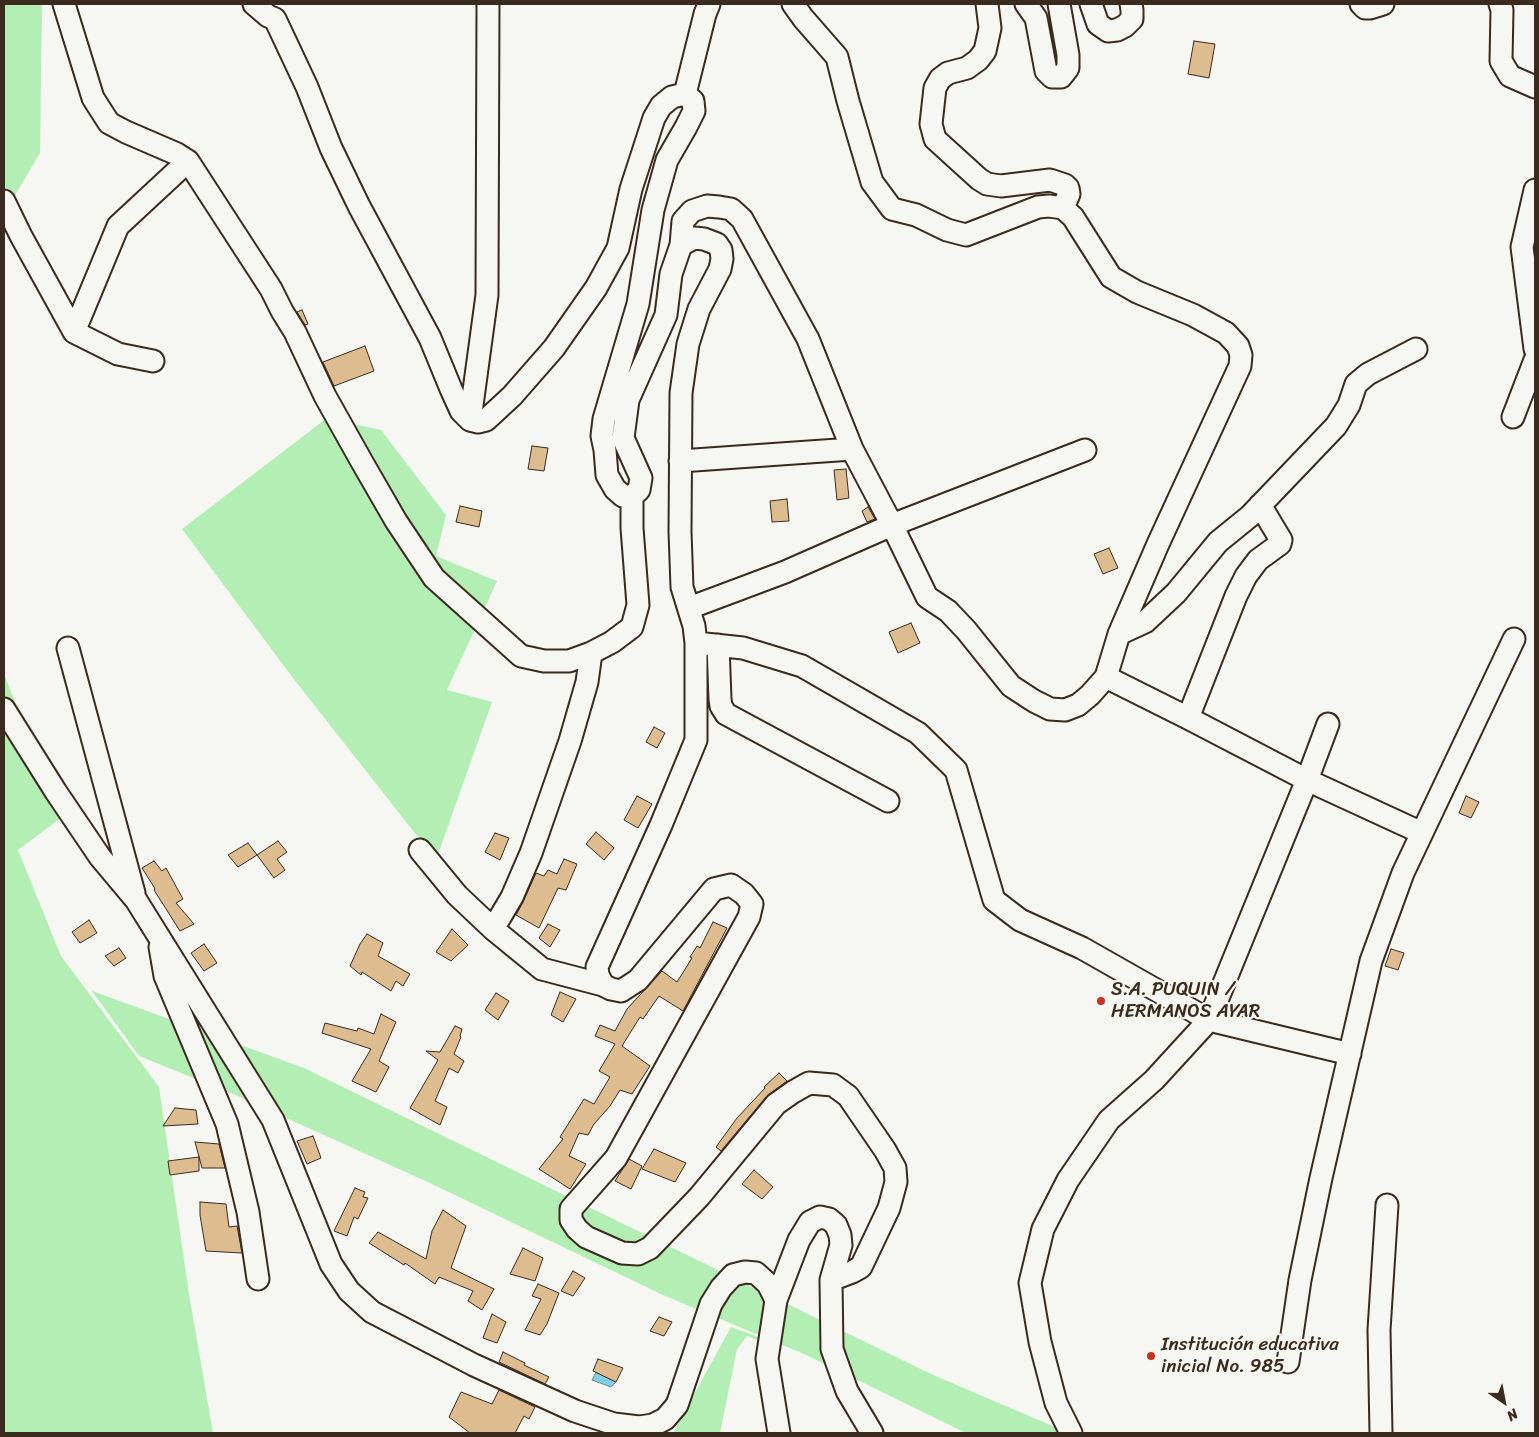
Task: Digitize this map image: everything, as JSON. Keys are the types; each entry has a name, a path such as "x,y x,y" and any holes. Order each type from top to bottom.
{"street":[{"path":"64,4 93,98 108,123 188,160 271,289 362,462 396,521 434,578 521,656 544,661 570,661 612,642 632,627 638,604 632,528 632,496"},
{"path":"254,4 268,16 274,11 331,148 355,198 430,338 461,411 470,420 478,422 486,420 512,396 554,348 596,288 618,248 631,189 654,118 661,106 672,97 685,94"},
{"path":"470,420 487,295 488,4"},
{"path":"685,94 693,101 694,111 667,160 653,210 638,304 604,419 602,436 608,475 615,489 623,496 632,496 639,490 641,478 623,438 628,400 666,315 671,274 681,245 683,221 692,211 707,206 719,206 731,210 742,219 808,339 852,449 927,597 948,611 966,630 1011,686 1050,709 1065,710 1078,705 1106,677 1119,634 1240,366 1241,355 1238,346 1226,333 1193,315 1137,292 1111,277 1073,217 1063,208 1049,206 1038,208 966,235 947,230 916,215 892,208 872,182 837,57 802,18 793,4"},
{"path":"987,4 990,28 985,51 978,60 967,68 948,73 940,79 935,88 931,124 934,139 978,179 987,184 1002,186 1050,180 1065,185 1070,194 1063,208"},
{"path":"1026,4 1036,18 1046,71 1052,77 1061,77 1068,68 1068,55 1059,4"},
{"path":"1091,4 1098,24 1108,31 1117,30 1132,20 1130,4"},
{"path":"1361,4 1364,8 1370,8 1383,4"},
{"path":"1500,4 1502,10 1501,61 1510,76 1535,87"},
{"path":"685,94 707,7"},
{"path":"74,332 118,226 188,160"},
{"path":"1535,190 1522,247 1535,349"},
{"path":"4,201 21,236 74,332 118,354 153,361"},
{"path":"603,985 598,975 597,967 661,825 696,740 696,643 694,626 682,588 680,532 681,393 688,344 699,309 720,269 722,259 721,250 717,244 704,239 694,238 681,245"},
{"path":"1119,634 1145,622 1176,593 1218,542 1250,516 1336,426 1349,405 1356,384 1368,374 1416,349"},
{"path":"1513,417 1535,360"},
{"path":"680,461 852,449"},
{"path":"689,608 785,572 892,525 1085,450"},
{"path":"1188,718 1236,596 1246,576 1258,560 1280,544 1278,535 1260,505"},
{"path":"1288,1362 1300,1280 1321,1178 1371,961 1403,873 1514,639"},
{"path":"696,643 743,648 802,666 918,733 956,770 994,900 1020,920 1082,948 1209,1020 1350,1054"},
{"path":"718,645 720,699 721,706 726,714 888,802"},
{"path":"68,648 136,900"},
{"path":"493,929 512,897 532,853 570,741 587,682 591,653"},
{"path":"1106,677 1307,780 1422,833"},
{"path":"4,709 56,792 100,857 136,900 273,1120 331,1264 349,1291 372,1312 474,1365 575,1411 614,1424 640,1427 653,1425 665,1418 677,1405 710,1304 733,1275 745,1272 756,1274 768,1284 776,1300"},
{"path":"1070,1433 1056,1403 1040,1342 1030,1283 1043,1229 1068,1180 1109,1120 1154,1080 1209,1020 1328,724"},
{"path":"420,850 458,895 493,929 542,969 621,991 638,980 714,889 731,885 744,894 752,904 749,917 616,1158 571,1210 571,1220 586,1237 622,1253 638,1254 650,1248 699,1197 776,1104 809,1083 833,1085 848,1096 885,1150 895,1168 896,1182 889,1208 861,1267 831,1280"},
{"path":"159,937 165,976 227,1124 248,1212 258,1279"},
{"path":"1381,1433 1379,1330 1387,1205"},
{"path":"779,1433 767,1359 776,1300 800,1240 810,1222 820,1217 829,1219 836,1225 841,1245 831,1280 832,1349 847,1391 872,1433"}],"green space":[{"path":"4,4 42,4 40,153 4,214"},
{"path":"327,418 381,430 446,515 436,556 497,581 447,690 492,702 436,860 293,678 182,529"},
{"path":"4,674 62,817 18,850 61,956 159,1087 189,1294 213,1433 4,1433"},
{"path":"92,991 304,1068 931,1374 1069,1433 966,1433 804,1354 663,1295 432,1184 238,1096 139,1056"},
{"path":"731,1327 770,1341 769,1344 747,1336 737,1349 720,1433 673,1433"}],"water":[{"path":"596,1372 616,1382 611,1387 592,1380"}],"building":[{"path":"1194,41 1215,44 1209,78 1188,74"},
{"path":"302,310 308,324 305,325 297,312"},
{"path":"365,346 374,371 334,386 323,362"},
{"path":"532,446 548,448 544,471 528,469"},
{"path":"846,469 849,498 837,500 834,470"},
{"path":"787,499 789,521 772,522 770,501"},
{"path":"460,506 482,511 479,527 456,522"},
{"path":"868,507 875,519 867,522 862,511"},
{"path":"1109,548 1118,568 1103,574 1094,554"},
{"path":"911,623 920,643 898,653 889,632"},
{"path":"654,727 665,733 657,748 646,742"},
{"path":"637,796 652,804 638,828 624,820"},
{"path":"1466,796 1479,802 1471,818 1459,813"},
{"path":"596,832 614,848 604,860 586,844"},
{"path":"495,833 509,838 500,860 485,852"},
{"path":"278,841 287,852 277,859 285,870 274,878 257,855"},
{"path":"248,843 257,855 238,867 228,855"},
{"path":"564,859 577,864 566,890 558,888 539,928 516,915 536,873 544,876 548,870 557,874"},
{"path":"154,861 162,871 166,868 183,899 176,903 194,924 180,931 142,868"},
{"path":"89,920 97,933 80,943 72,932"},
{"path":"713,922 727,928 683,1011 659,996 643,1019 640,1017 622,1046 650,1066 632,1094 620,1090 588,1135 579,1133 569,1156 586,1164 570,1189 539,1169 563,1139 560,1137 584,1099 594,1104 610,1077 599,1071 615,1044 595,1036 600,1025 615,1031 627,1009 662,971 677,982 697,946 700,948"},
{"path":"548,924 560,930 550,947 539,938"},
{"path":"452,929 468,945 451,961 436,952"},
{"path":"367,934 383,943 378,956 410,974 403,986 396,981 391,991 362,972 361,975 350,966"},
{"path":"204,944 217,963 204,971 191,953"},
{"path":"119,948 126,958 114,966 105,956"},
{"path":"1391,949 1404,953 1398,970 1385,966"},
{"path":"560,992 576,999 563,1022 551,1015"},
{"path":"496,993 509,1001 498,1020 485,1010"},
{"path":"381,1014 396,1022 379,1061 389,1067 376,1092 352,1081 371,1049 322,1033 325,1023 357,1031 358,1028 374,1034"},
{"path":"455,1026 462,1029 454,1054 464,1061 458,1073 449,1068 435,1101 447,1107 440,1125 410,1108 438,1060 426,1051 440,1052"},
{"path":"779,1073 787,1081 767,1096 721,1151 716,1147 737,1118"},
{"path":"175,1108 196,1110 198,1124 163,1126"},
{"path":"313,1136 321,1158 307,1164 297,1141"},
{"path":"195,1142 219,1144 225,1168 202,1168"},
{"path":"654,1149 686,1163 675,1182 642,1169"},
{"path":"199,1157 199,1171 170,1175 168,1161"},
{"path":"629,1159 642,1166 631,1189 615,1181"},
{"path":"754,1170 773,1187 762,1199 742,1184"},
{"path":"355,1188 365,1192 363,1197 368,1198 358,1219 354,1217 347,1236 334,1231"},
{"path":"200,1202 226,1204 229,1227 237,1226 242,1253 206,1251 200,1215"},
{"path":"443,1210 466,1226 451,1268 494,1289 482,1310 468,1301 473,1291 439,1277 435,1284 405,1263 404,1265 369,1243 378,1232 426,1259 432,1231"},
{"path":"523,1248 543,1258 535,1281 510,1274"},
{"path":"573,1271 585,1278 573,1296 561,1291"},
{"path":"538,1284 559,1293 547,1324 540,1335 525,1330 541,1299 532,1296"},
{"path":"492,1314 506,1322 497,1343 483,1338"},
{"path":"659,1317 672,1322 664,1336 650,1331"},
{"path":"503,1352 549,1377 545,1384 499,1362"},
{"path":"598,1359 623,1368 616,1382 593,1371"},
{"path":"499,1390 535,1407 529,1419 524,1416 515,1433 470,1433 449,1417 461,1392 492,1404"}],"place":[{"name":"S.A. PUQUIN / HERMANOS AYAR","path":"1101,1001"},
{"name":"Institución educativa inicial No. 985","path":"1151,1356"}]}
